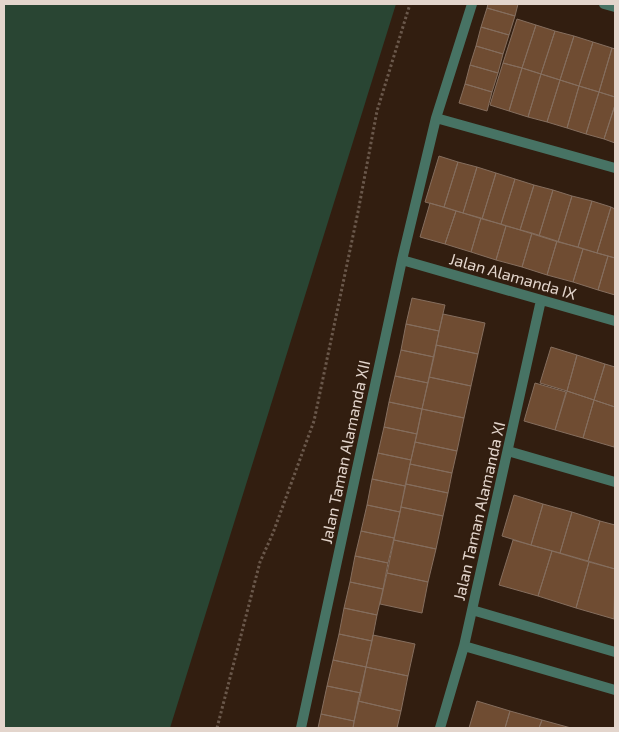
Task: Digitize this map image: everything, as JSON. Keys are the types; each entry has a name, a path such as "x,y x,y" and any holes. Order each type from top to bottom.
{"street":[{"name":"Jalan Taman Alamanda XII","path":"301,728 402,260 436,118 472,4"},
{"path":"604,4 615,7"},
{"path":"436,118 615,168"},
{"name":"Jalan Alamanda IX","path":"402,260 615,321"},
{"name":"Jalan Taman Alamanda XI","path":"440,728 464,646 541,300"},
{"path":"508,451 615,482"},
{"path":"472,610 615,652"},
{"path":"464,646 615,690"}],"path":[{"path":"217,728 260,562 273,533 314,420 358,212 377,111 410,4"}],"green space":[{"path":"4,4 396,4 170,728 4,728"}],"building":[{"path":"488,4 518,4 515,16 487,8"},
{"path":"487,8 515,16 509,35 481,27"},
{"path":"517,19 536,25 522,68 503,63"},
{"path":"536,25 555,31 541,74 522,68"},
{"path":"481,27 509,35 503,54 476,46"},
{"path":"555,31 574,36 560,80 541,74"},
{"path":"574,36 593,42 579,86 560,80"},
{"path":"593,42 612,48 599,92 579,86"},
{"path":"476,46 503,54 498,73 470,65"},
{"path":"612,48 615,49 615,97 599,92"},
{"path":"503,63 522,68 509,111 490,105"},
{"path":"470,65 498,73 492,92 465,84"},
{"path":"522,68 541,74 528,117 509,111"},
{"path":"541,74 560,80 547,122 528,117"},
{"path":"560,80 579,86 567,128 547,122"},
{"path":"465,84 492,92 487,111 459,103"},
{"path":"579,86 599,92 586,134 567,128"},
{"path":"599,92 615,97 615,105 604,139 586,134"},
{"path":"615,105 615,143 604,139"},
{"path":"439,156 458,162 444,207 425,202"},
{"path":"458,162 477,167 463,213 444,207"},
{"path":"477,167 496,173 482,219 463,213"},
{"path":"496,173 515,179 501,224 482,219"},
{"path":"515,179 534,185 520,230 501,224"},
{"path":"534,185 553,190 539,236 520,230"},
{"path":"553,190 572,196 558,242 539,236"},
{"path":"572,196 592,201 578,247 558,242"},
{"path":"592,201 611,207 597,253 578,247"},
{"path":"430,203 456,211 445,244 420,237"},
{"path":"611,207 615,209 615,258 597,253"},
{"path":"456,211 481,218 471,252 445,244"},
{"path":"481,218 506,226 496,260 471,252"},
{"path":"506,226 532,233 522,267 496,260"},
{"path":"532,233 557,241 547,275 522,267"},
{"path":"557,241 583,249 573,282 547,275"},
{"path":"583,249 608,256 598,290 573,282"},
{"path":"608,256 615,258 615,295 598,290"},
{"path":"412,298 445,305 439,331 406,324"},
{"path":"443,314 485,323 478,354 436,345"},
{"path":"406,324 439,331 434,357 401,350"},
{"path":"436,345 478,354 471,386 429,377"},
{"path":"551,347 577,355 567,391 540,383"},
{"path":"401,350 434,357 428,383 395,376"},
{"path":"577,355 605,364 594,400 567,391"},
{"path":"605,364 615,367 615,407 594,400"},
{"path":"395,376 428,383 422,409 389,402"},
{"path":"429,377 471,386 464,418 422,409"},
{"path":"535,383 566,392 555,430 524,421"},
{"path":"567,391 594,400 583,438 555,430"},
{"path":"594,400 615,407 614,447 583,438"},
{"path":"389,402 422,409 417,434 384,427"},
{"path":"422,409 464,418 457,451 415,442"},
{"path":"384,427 417,434 411,460 378,453"},
{"path":"415,442 457,451 452,473 410,464"},
{"path":"378,453 411,460 405,486 372,479"},
{"path":"410,464 452,473 448,493 406,484"},
{"path":"372,479 405,486 400,512 367,505"},
{"path":"406,484 448,493 443,516 401,507"},
{"path":"514,495 543,504 531,545 502,536"},
{"path":"543,504 572,512 560,553 531,545"},
{"path":"367,505 400,512 394,538 361,531"},
{"path":"401,507 443,516 436,549 394,540"},
{"path":"572,512 600,521 588,561 560,553"},
{"path":"600,521 615,525 615,569 588,561"},
{"path":"361,531 394,538 388,563 355,556"},
{"path":"394,540 436,549 428,582 387,573"},
{"path":"513,540 552,551 538,596 499,585"},
{"path":"552,551 589,562 576,608 538,596"},
{"path":"355,556 388,563 383,589 350,582"},
{"path":"589,562 615,569 614,619 576,608"},
{"path":"387,573 428,582 422,613 380,604"},
{"path":"350,582 383,589 377,615 344,608"},
{"path":"344,608 377,615 372,641 339,634"},
{"path":"339,634 372,641 366,667 333,660"},
{"path":"373,635 415,644 408,676 366,667"},
{"path":"333,660 366,667 361,693 327,686"},
{"path":"366,667 408,676 401,711 358,701"},
{"path":"327,686 361,693 354,721 321,714"},
{"path":"358,701 401,711 397,728 353,728"},
{"path":"477,701 510,711 505,728 469,728"},
{"path":"510,711 542,720 539,728 505,728"},
{"path":"321,714 354,721 353,728 318,728"},
{"path":"542,720 571,728 539,728"}]}
